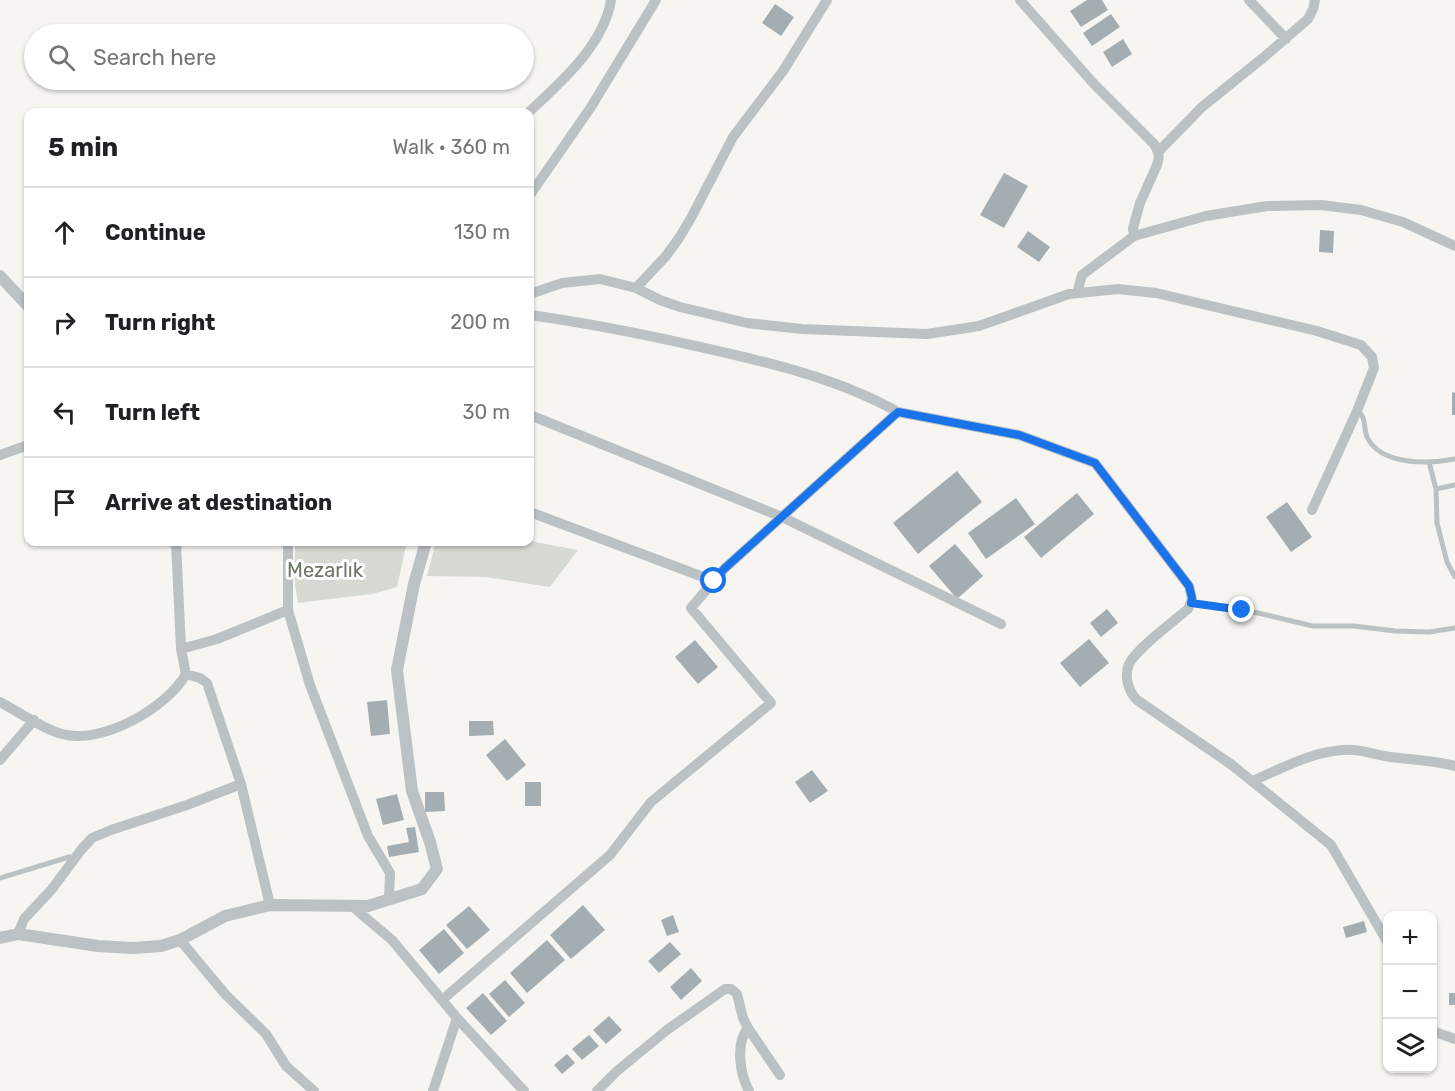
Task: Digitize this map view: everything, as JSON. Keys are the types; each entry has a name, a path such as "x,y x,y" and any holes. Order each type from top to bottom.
{"street":[{"path":"533,108 568,75 601,31 611,0"},
{"path":"534,189 591,107 656,0"},
{"path":"636,288 679,238 733,136 783,71 827,0"},
{"path":"1020,0 1094,84 1150,139 1159,151 1160,157 1136,217 1134,236"},
{"path":"1249,0 1286,39"},
{"path":"1159,151 1215,95 1308,19 1315,0"},
{"path":"1077,293 1082,275 1134,236 1206,216 1267,206 1303,204 1339,206 1382,215 1424,230 1455,246"},
{"path":"0,276 24,302"},
{"path":"534,293 562,283 588,279 612,280 680,307 747,323 802,329 908,334 945,332 979,326 1054,298 1118,289 1156,293 1317,331 1361,345 1372,357 1374,368 1358,411 1312,510"},
{"path":"534,316 615,328 755,359 806,373 872,397 898,412 1019,435 1095,463 1189,586 1192,598 1188,609 1136,654 1128,665 1128,685 1131,694 1232,765 1331,845 1383,934"},
{"path":"442,1000 610,855 651,802 771,703 691,608 724,569 898,412"},
{"path":"534,417 782,517 1001,624"},
{"path":"0,455 24,446"},
{"path":"534,514 714,581"},
{"path":"0,702 62,734 81,736 107,731 154,709 180,684 186,674 181,649 176,546"},
{"path":"288,546 288,610 310,685 368,836 390,873 389,899"},
{"path":"0,938 18,934 98,946 133,948 161,946 180,940 225,916 270,905 368,906 422,890 437,869 412,791 397,670 414,584 425,546"},
{"path":"181,649 217,639 288,610"},
{"path":"186,674 200,678 207,683 241,784 270,905"},
{"path":"0,760 34,720"},
{"path":"1253,781 1300,760 1340,751 1354,750 1387,757 1438,761 1455,766"},
{"path":"18,934 24,919 52,889 92,838 241,784"},
{"path":"353,907 392,940 457,1018 524,1091"},
{"path":"180,940 226,995 266,1034 286,1066 314,1091"},
{"path":"597,1091 617,1071 667,1030 725,989 730,989 737,994 747,1028 780,1075"},
{"path":"433,1091 457,1018"},
{"path":"747,1028 742,1035 740,1050 749,1091"},
{"path":"1437,1033 1455,1039"}],"lane":[{"path":"1358,411 1364,417 1365,430 1370,442 1381,452 1407,460 1429,462 1455,459"},
{"path":"1429,462 1436,489 1437,523 1447,562 1455,577"},
{"path":"1436,489 1455,485"},
{"path":"1191,603 1258,613 1313,626 1354,626 1429,632 1455,628"},
{"path":"0,878 69,856 76,857"}],"green space":[{"path":"534,542 578,550 550,587 486,577 427,576 435,546 534,546"},
{"name":"Mezarlık","path":"295,546 406,546 397,587 372,594 298,603 295,584"}],"building":[{"path":"1087,0 1102,0 1108,10 1081,27 1070,11"},
{"path":"775,4 794,17 781,36 762,23"},
{"path":"1111,14 1120,27 1092,46 1083,33"},
{"path":"1123,39 1132,54 1112,67 1103,52"},
{"path":"1004,173 1028,186 1004,228 980,215"},
{"path":"1320,230 1334,231 1333,253 1319,252"},
{"path":"1028,231 1050,247 1039,262 1017,247"},
{"path":"1452,392 1455,393 1455,415 1452,415"},
{"path":"957,471 982,502 918,554 893,523"},
{"path":"1077,493 1094,514 1041,558 1024,537"},
{"path":"1016,498 1035,524 986,559 968,533"},
{"path":"1287,502 1312,537 1291,552 1266,517"},
{"path":"955,544 983,576 957,599 929,566"},
{"path":"1107,609 1118,623 1101,637 1090,623"},
{"path":"1089,639 1109,663 1080,687 1060,663"},
{"path":"695,640 718,667 698,684 675,657"},
{"path":"387,700 390,734 371,736 367,702"},
{"path":"469,721 493,721 494,735 469,736"},
{"path":"505,739 526,765 507,781 486,755"},
{"path":"812,770 828,791 810,803 795,782"},
{"path":"525,782 541,782 541,806 525,806"},
{"path":"425,792 444,792 445,811 425,812"},
{"path":"397,794 404,820 383,825 376,799"},
{"path":"415,827 419,852 389,857 387,846 409,842 406,828"},
{"path":"583,905 605,930 571,959 550,935"},
{"path":"469,906 490,930 467,949 446,925"},
{"path":"673,915 679,932 667,936 661,920"},
{"path":"1364,921 1367,932 1346,938 1343,927"},
{"path":"444,929 464,953 439,974 419,950"},
{"path":"547,940 565,960 527,993 510,973"},
{"path":"670,942 681,954 659,973 648,961"},
{"path":"691,968 702,981 681,1000 670,987"},
{"path":"505,980 525,1003 509,1017 489,994"},
{"path":"483,993 507,1021 491,1035 466,1008"},
{"path":"1449,993 1455,993 1455,1005 1449,1005"},
{"path":"609,1016 622,1030 606,1044 593,1030"},
{"path":"589,1035 599,1046 582,1060 572,1049"},
{"path":"567,1054 575,1063 562,1074 554,1065"}],"route":[{"path":"714,581 724,569 898,412 1019,435 1095,463 1189,586 1191,603 1242,610"}]}
